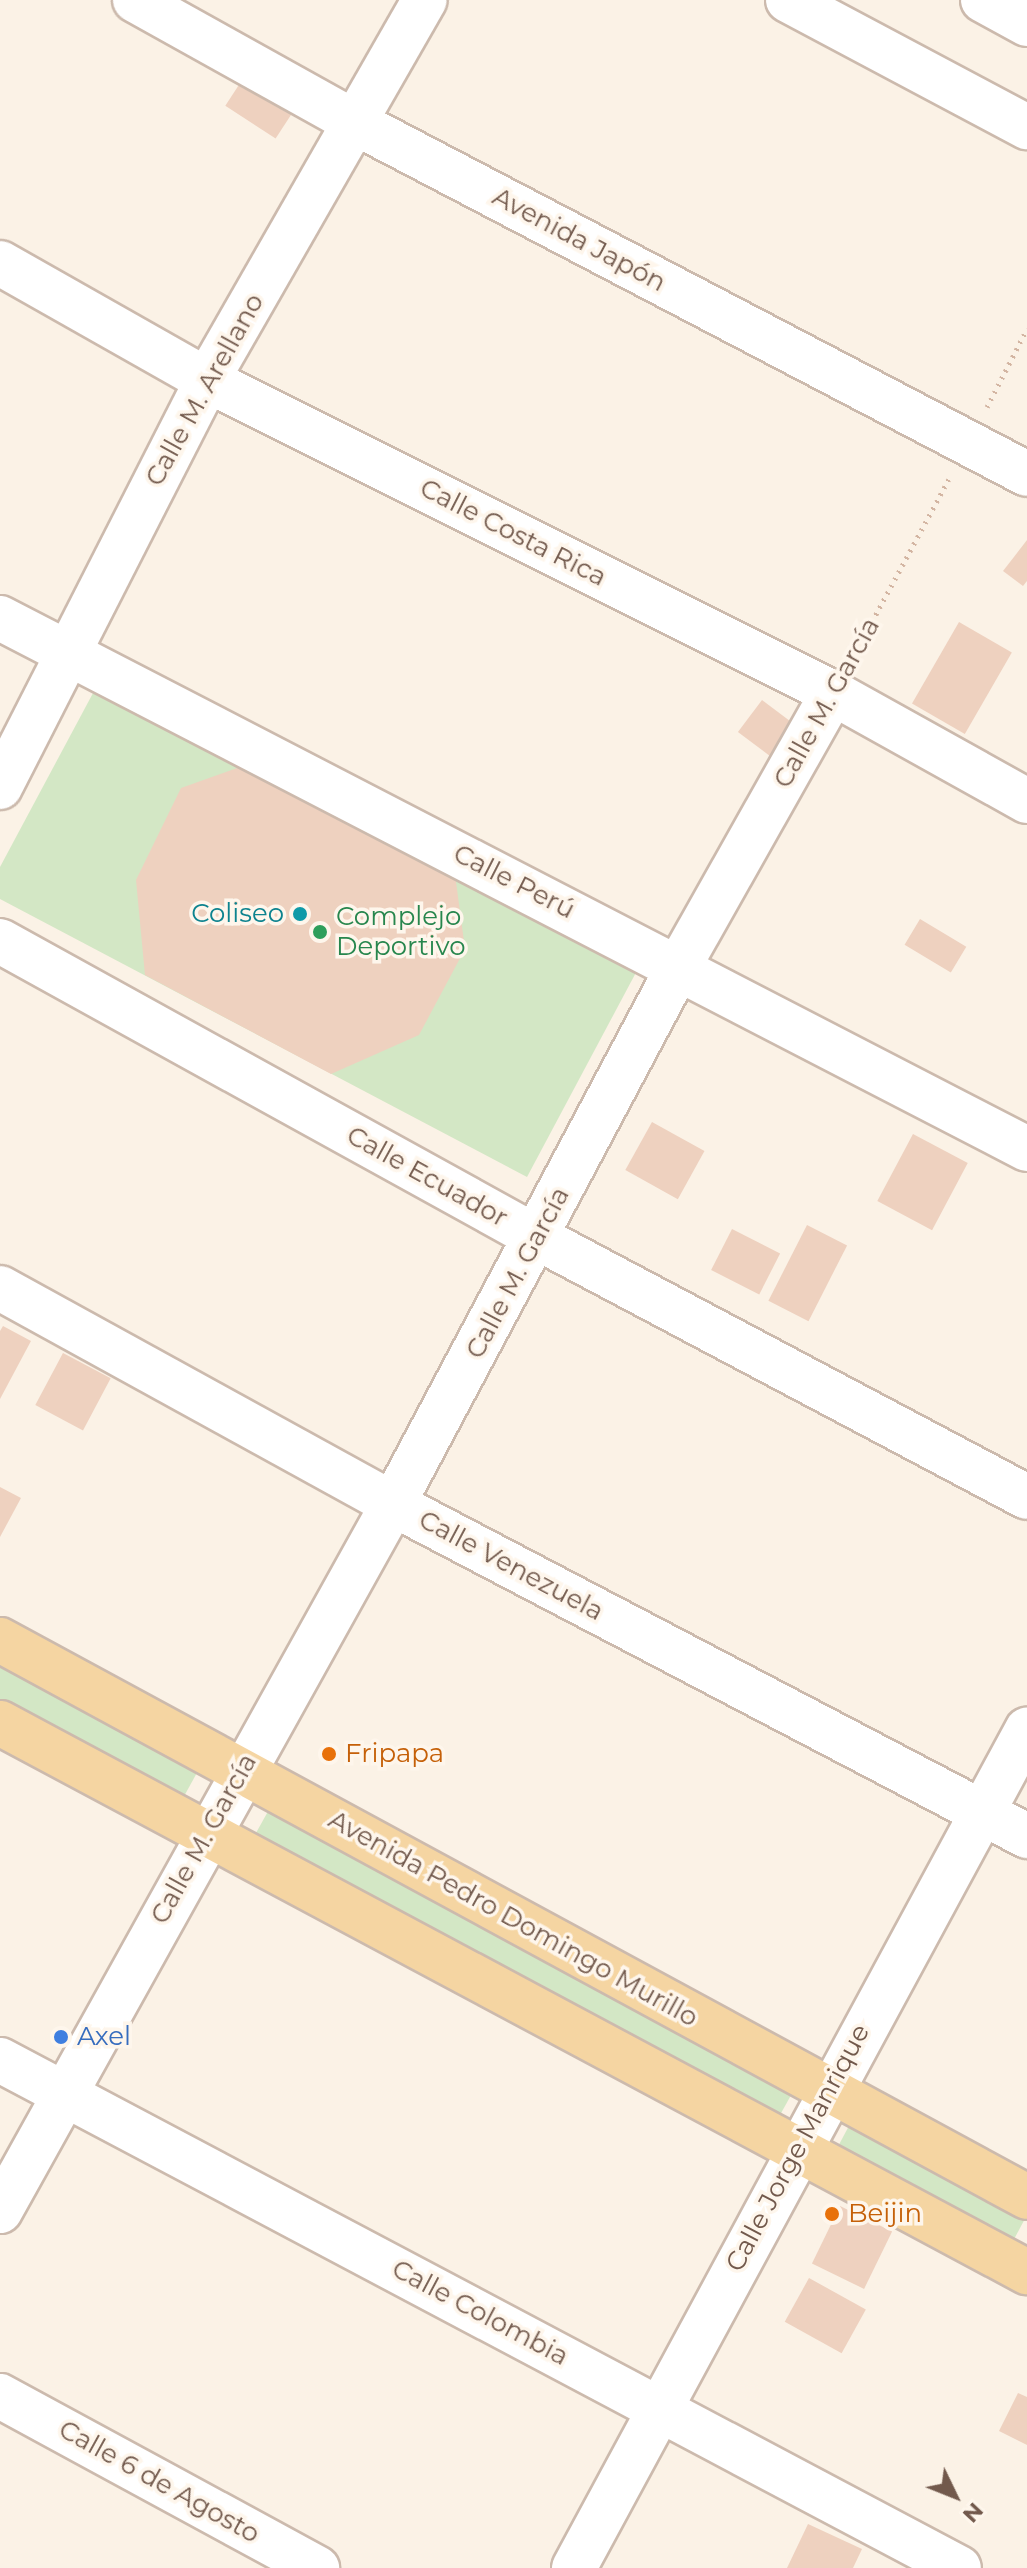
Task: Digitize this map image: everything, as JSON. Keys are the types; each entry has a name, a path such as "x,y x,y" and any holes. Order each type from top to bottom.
{"main road":[{"name":"Avenida Pedro Domingo Murillo","path":"0,1640 828,2092 1027,2197"},
{"path":"0,1723 1027,2272"}],"street":[{"name":"Avenida Japón","path":"135,0 356,123 1027,474"},
{"name":"Calle M. Arellano","path":"0,787 207,380 425,0"},
{"path":"788,0 1027,127"},
{"path":"983,0 1027,24"},
{"name":"Calle Costa Rica","path":"0,263 207,380 833,693 1027,801"},
{"name":"Calle Perú","path":"0,618 65,656 679,966 1027,1149"},
{"name":"Calle M. García","path":"0,2211 206,1834 393,1504 538,1238 679,966 833,693"},
{"name":"Calle Ecuador","path":"0,941 538,1238 1027,1497"},
{"name":"Calle Venezuela","path":"0,1288 393,1504 1027,1836"},
{"name":"Calle Jorge Manrique","path":"574,2568 796,2150 1027,1730"},
{"name":"Calle Colombia","path":"0,2060 959,2568"},
{"name":"Calle 6 de Agosto","path":"0,2396 317,2568"}],"path":[{"name":"Calle M. García","path":"833,693 969,443 1027,329"}],"green space":[{"name":"Complejo Deportivo","path":"100,680 640,965 527,1177 0,899 0,867"},
{"path":"0,1662 198,1772 180,1804 0,1704"},
{"path":"271,1806 791,2094 775,2123 255,1835"},
{"path":"851,2122 1027,2215 1011,2245 836,2151"}],"building":[{"path":"246,74 296,107 276,139 225,106"},
{"path":"1027,540 1027,581 1023,586 1003,571"},
{"path":"959,622 1012,652 965,734 912,703"},
{"path":"762,700 798,727 774,759 738,732"},
{"name":"Coliseo","path":"254,762 454,867 465,949 419,1035 331,1074 145,975 136,880 181,788"},
{"path":"920,919 966,947 951,973 905,945"},
{"path":"652,1122 704,1151 678,1199 625,1170"},
{"path":"913,1134 968,1163 932,1230 877,1201"},
{"path":"807,1225 847,1245 809,1321 768,1301"},
{"path":"732,1229 780,1254 759,1295 711,1270"},
{"path":"3,1326 31,1341 0,1399 0,1331"},
{"path":"63,1353 111,1378 83,1430 35,1405"},
{"path":"0,1487 21,1498 0,1537"},
{"path":"840,2206 892,2231 864,2289 812,2264"},
{"path":"809,2278 866,2310 842,2353 785,2322"},
{"path":"1018,2393 1027,2397 1027,2445 999,2431"},
{"path":"808,2524 862,2549 853,2568 787,2568"}],"place":[{"name":"Coliseo","path":"300,914"},
{"name":"Complejo Deportivo","path":"320,932"},
{"name":"Fripapa","path":"329,1754"},
{"name":"Axel","path":"61,2037"},
{"name":"Beijin","path":"832,2214"}]}
